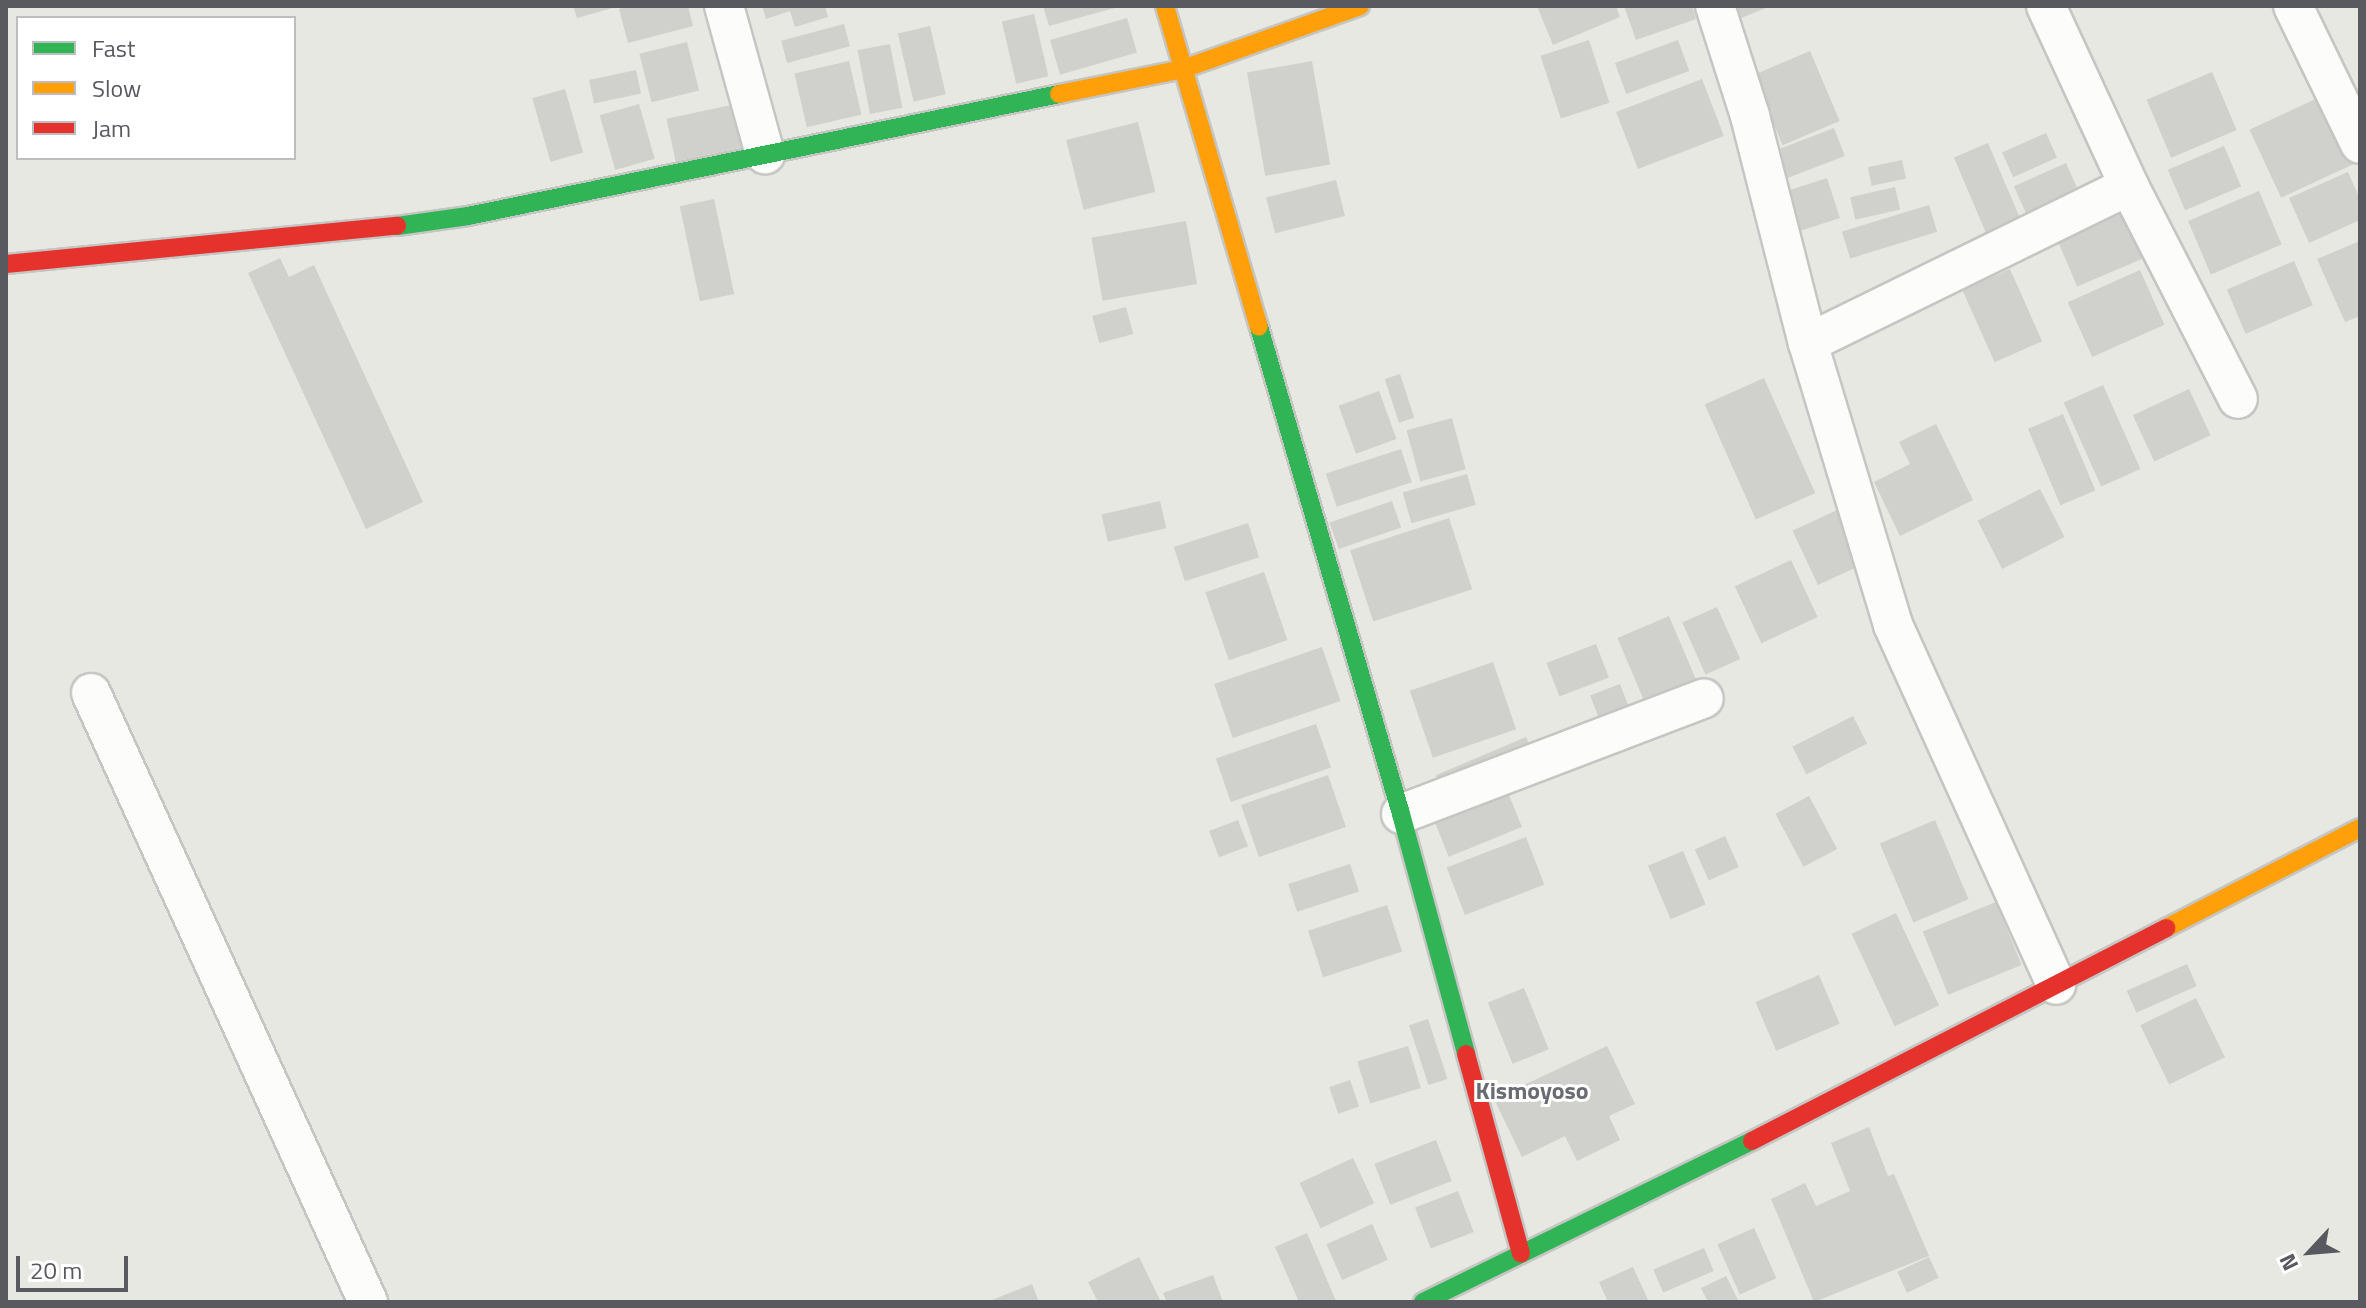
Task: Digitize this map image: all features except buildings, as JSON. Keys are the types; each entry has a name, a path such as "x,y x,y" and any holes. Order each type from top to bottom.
{"street":[{"path":"724,6 765,154"},
{"path":"1165,6 1401,814 1521,1254"},
{"path":"6,264 410,226 1183,69 1360,6"},
{"path":"1715,6 1750,116 1808,343 1893,625 2056,985"},
{"path":"2046,6 2129,186 2238,399"},
{"path":"2293,6 2360,144"},
{"path":"1808,343 2129,186"},
{"path":"91,693 368,1302"},
{"path":"1401,814 1704,698"},
{"path":"1431,1300 1649,1194 2360,828"}],"traffic: fast":[{"path":"397,226 468,216 1059,94"},
{"path":"1259,327 1401,814 1466,1054"},
{"path":"1423,1302 1752,1141"}],"traffic: slow":[{"path":"1165,6 1259,327"},
{"path":"1059,94 1183,69 1360,6"},
{"path":"2166,928 2360,828"}],"traffic: jam":[{"path":"6,264 397,226"},
{"path":"1752,1141 2166,928"},
{"path":"1466,1054 1521,1254"}],"district":[{"name":"Kismoyoso","path":"1532,1091"}]}
